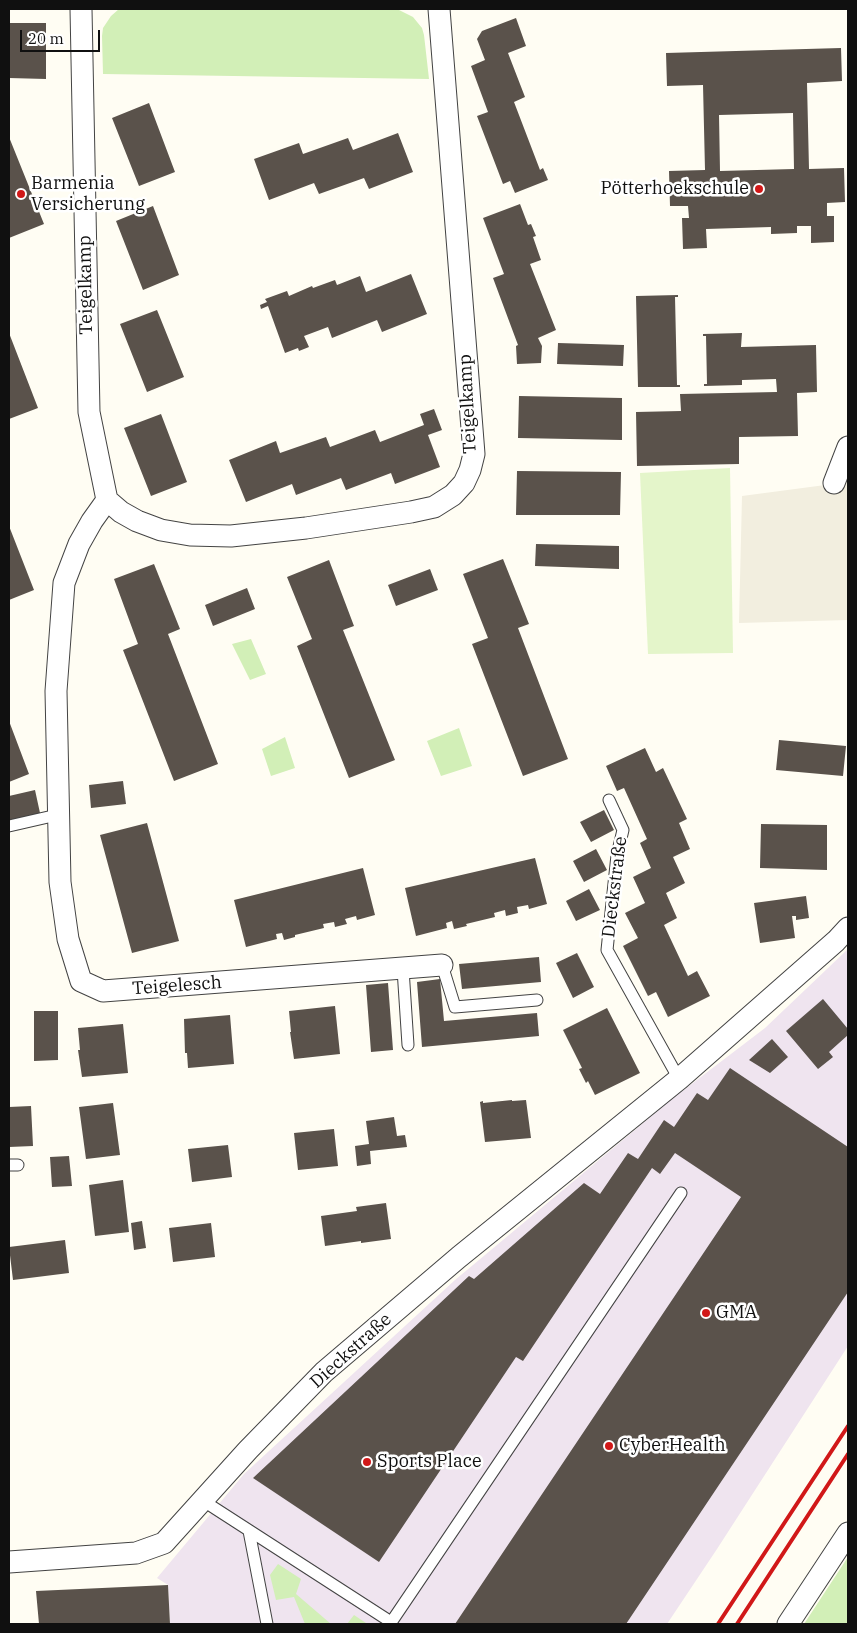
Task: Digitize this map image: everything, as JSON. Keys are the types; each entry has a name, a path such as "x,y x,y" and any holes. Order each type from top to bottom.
{"street":[{"name":"Teigelkamp","path":"81,9 89,412 107,500 129,517 161,530 190,535 231,536 306,528 434,507 453,495 464,483 470,470 474,454 439,9"},
{"path":"834,483 848,447"},
{"name":"Teigelesch","path":"107,500 79,544 64,583 56,691 57,815 60,882 68,939 81,981 103,991 403,969 442,964"},
{"name":"Dieckstraße","path":"9,1562 136,1553 164,1543 248,1450 324,1372 460,1257 680,1079 836,941 848,928"},
{"path":"788,1624 848,1534"}],"lane":[{"name":"Dieckstraße","path":"609,800 623,830 617,855 607,950 680,1079"},
{"path":"9,826 57,815"},
{"path":"442,964 455,1007 537,1000"},
{"path":"403,969 408,1045"},
{"path":"202,1500 390,1623 680,1193"},
{"path":"249,1531 267,1624"}],"shaded area":[{"path":"848,482 848,620 739,623 742,496"},
{"path":"848,949 848,1346 667,1624 170,1624 168,1585 157,1578 244,1474 455,1280 672,1099 765,1028"}],"green space":[{"path":"119,9 397,9 413,17 422,28 429,79 103,74 103,28 111,16"},
{"path":"730,468 733,653 648,654 640,473"},
{"path":"251,639 266,674 250,680 232,644"},
{"path":"459,728 472,766 441,776 427,741"},
{"path":"285,737 295,768 271,776 262,749"},
{"path":"848,1557 848,1624 804,1624"},
{"path":"278,1564 301,1579 296,1594 331,1624 305,1624 294,1597 276,1600 270,1575"},
{"path":"354,1615 366,1623 347,1624"}],"building":[{"path":"516,18 526,46 508,53 525,97 514,102 540,170 543,168 548,180 515,193 510,181 503,184 477,116 488,112 471,66 485,60 477,39 482,31"},
{"path":"9,23 46,23 46,79 9,78"},
{"path":"841,48 842,81 807,83 809,169 844,168 845,202 827,203 827,216 834,216 834,242 811,243 811,226 797,226 797,233 771,234 771,227 706,229 707,248 683,249 682,218 689,218 688,206 670,206 669,171 705,170 703,85 667,86 666,53","holes":["793,113 794,169 720,171 719,115"]},
{"path":"149,103 175,172 139,186 112,118"},
{"path":"398,133 413,172 369,189 364,178 319,194 314,183 269,200 254,159 299,143 303,154 348,138 353,150"},
{"path":"9,137 44,224 9,238"},
{"path":"520,204 528,225 531,224 536,236 533,237 541,260 530,264 556,330 538,338 542,346 541,363 517,364 516,346 518,345 493,278 504,274 483,218"},
{"path":"153,206 179,275 143,290 116,221"},
{"path":"411,274 427,314 382,332 377,320 332,338 328,327 304,336 309,347 299,351 298,348 285,353 268,306 261,309 260,305 267,302 265,299 287,291 289,296 312,286 313,288 335,280 337,285 360,276 366,292"},
{"path":"678,295 678,297 675,297 677,385 680,385 680,387 638,387 636,296"},
{"path":"157,310 184,377 147,392 120,324"},
{"path":"9,333 38,408 9,419"},
{"path":"742,333 741,347 816,345 817,392 797,393 798,436 739,437 739,464 637,466 636,412 681,411 680,394 777,392 776,379 742,380 742,385 704,386 704,384 707,384 706,336 703,336 703,334"},
{"path":"558,343 624,345 623,366 557,364"},
{"path":"519,396 622,398 622,440 518,438"},
{"path":"434,409 442,430 428,435 440,467 395,484 391,473 346,490 341,478 296,495 292,484 246,502 229,460 276,441 280,453 326,437 330,447 375,430 380,442 424,425 420,414"},
{"path":"161,414 187,482 151,496 124,428"},
{"path":"517,471 621,472 620,515 516,515"},
{"path":"9,526 34,590 9,600"},
{"path":"536,544 619,546 619,569 535,566"},
{"path":"503,559 529,624 518,628 568,759 523,776 472,644 488,638 463,574"},
{"path":"329,560 354,626 343,630 395,760 349,778 297,646 312,639 287,577"},
{"path":"154,564 180,629 168,634 218,764 174,781 123,650 138,644 114,579"},
{"path":"430,569 438,590 396,606 388,585"},
{"path":"247,588 255,609 213,626 205,605"},
{"path":"9,721 29,774 9,782"},
{"path":"779,740 846,746 843,776 776,770"},
{"path":"645,748 656,772 663,768 687,819 679,823 690,849 673,857 685,883 666,893 677,918 664,925 688,976 697,971 710,996 668,1017 656,992 648,996 623,946 638,938 625,913 645,903 633,877 651,868 640,843 647,839 624,788 617,791 606,766"},
{"path":"123,781 126,804 91,808 89,785"},
{"path":"35,790 40,813 9,821 9,796"},
{"path":"604,810 614,830 591,842 580,822"},
{"path":"147,823 179,941 132,953 100,835"},
{"path":"761,824 827,825 827,870 760,868"},
{"path":"596,849 607,870 584,882 573,861"},
{"path":"535,858 547,904 529,909 528,905 517,907 518,913 506,916 505,910 494,913 495,917 454,929 452,921 446,923 447,928 416,936 405,888"},
{"path":"363,868 375,915 357,920 356,916 345,919 347,924 335,927 334,922 323,924 324,928 295,935 295,937 284,940 282,933 276,934 277,939 246,947 234,900"},
{"path":"589,889 600,910 576,921 566,901"},
{"path":"806,896 809,918 796,920 796,916 792,916 795,938 760,943 754,903"},
{"path":"577,953 594,987 573,998 556,963"},
{"path":"539,957 541,982 462,989 459,964"},
{"path":"440,979 444,1021 537,1013 539,1036 422,1047 417,982"},
{"path":"388,983 393,1050 371,1052 366,985"},
{"path":"823,999 848,1029 848,1035 829,1052 833,1057 818,1069 786,1031"},
{"path":"335,1006 340,1054 294,1059 289,1011"},
{"path":"607,1008 640,1073 595,1095 579,1069 582,1068 563,1030"},
{"path":"34,1011 58,1011 58,1060 34,1061"},
{"path":"230,1015 234,1064 188,1068 187,1053 185,1053 184,1019"},
{"path":"123,1024 128,1073 82,1077 78,1050 80,1050 78,1028"},
{"path":"772,1039 788,1057 770,1073 749,1060"},
{"path":"730,1068 848,1147 848,1292 626,1624 455,1624 741,1197 675,1153 660,1174 652,1168 523,1361 516,1357 379,1562 253,1478 469,1276 474,1279 584,1183 600,1194 628,1153 638,1159 664,1120 674,1127 697,1093 708,1100"},
{"path":"526,1100 531,1138 485,1142 480,1102"},
{"path":"113,1103 120,1155 86,1159 79,1107"},
{"path":"31,1106 33,1146 9,1147 9,1107"},
{"path":"394,1117 397,1136 405,1135 407,1147 370,1151 371,1164 357,1166 355,1146 369,1144 366,1121"},
{"path":"334,1129 338,1166 298,1170 294,1133"},
{"path":"228,1145 232,1177 192,1182 188,1149"},
{"path":"69,1156 72,1186 52,1187 50,1157"},
{"path":"123,1180 129,1232 95,1236 89,1185"},
{"path":"386,1203 391,1239 325,1246 321,1216 357,1211 356,1207"},
{"path":"142,1221 146,1248 134,1250 131,1223"},
{"path":"211,1223 215,1257 173,1262 169,1228"},
{"path":"65,1240 69,1273 13,1280 9,1247"},
{"path":"168,1585 170,1624 39,1624 36,1591"}],"railway":[{"path":"718,1624 848,1426"},
{"path":"737,1624 848,1454"}],"place":[{"name":"Pötterhoekschule","path":"759,189"},
{"name":"Barmenia Versicherung","path":"21,194"},
{"name":"GMA","path":"706,1313"},
{"name":"CyberHealth","path":"609,1446"},
{"name":"Sports Place","path":"367,1462"}]}
